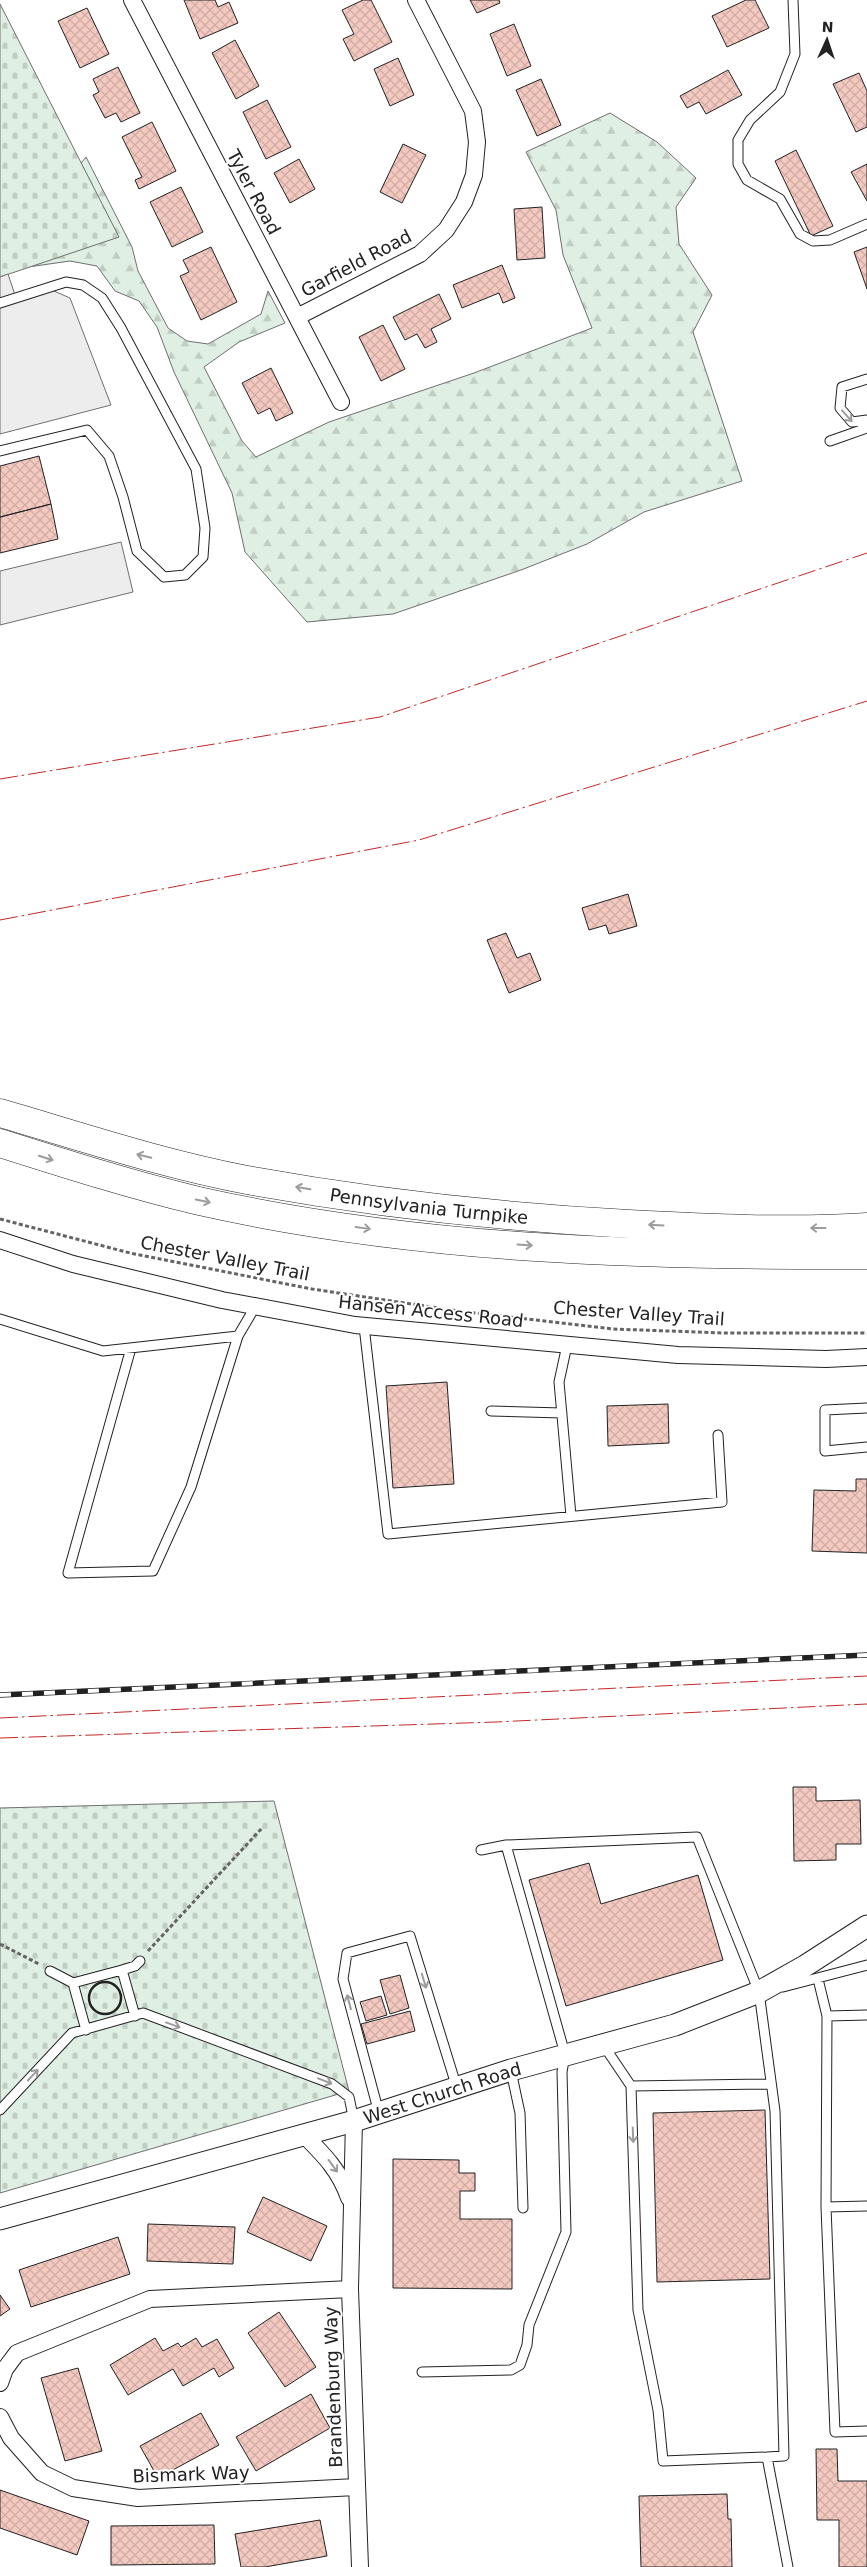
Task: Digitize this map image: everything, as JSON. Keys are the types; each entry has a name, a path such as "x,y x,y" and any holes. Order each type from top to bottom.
{"highway":[{"name":"Pennsylvania Turnpike","path":"0,1113 138,1154 247,1180 386,1201 520,1218 683,1227 867,1227"},
{"name":"Pennsylvania Turnpike","path":"0,1143 98,1174 200,1201 290,1218 429,1238 708,1255 867,1255"}],"street":[{"name":"Tyler Road","path":"132,0 341,402"},
{"name":"Garfield Road","path":"297,317 420,254 446,230 464,202 474,175 477,142 473,111 416,0"},
{"name":"Hansen Access Road","path":"0,1240 73,1264 255,1307 364,1326 678,1355 826,1359 867,1357"},
{"name":"West Church Road","path":"0,2219 354,2121 511,2070 565,2054 604,2046 674,2025 759,1992 805,1966 867,1926"},
{"name":"Brandenburg Way","path":"354,2121 350,2289 360,2567"},
{"name":"Brandenburg Way","path":"304,2135 338,2173 352,2205"},
{"path":"0,2383 5,2369 17,2353 150,2299 350,2289"},
{"name":"Bismark Way","path":"0,2417 11,2438 42,2473 73,2488 138,2498 356,2487"}],"lane":[{"path":"793,0 795,54 780,92 750,120 738,140 738,164 747,180 780,199 800,234 813,241 830,240 867,224"},
{"path":"0,303 66,282 83,285 102,298 196,469 205,528 203,557 185,575 164,577 137,552 123,497 109,456 87,430 0,451"},
{"path":"867,379 842,387 840,408 852,422 867,420"},
{"path":"830,441 867,428"},
{"path":"131,1348 68,1573 153,1571 191,1487 238,1336 255,1307"},
{"path":"0,1319 103,1351 238,1336"},
{"path":"364,1326 388,1534 722,1502 718,1435"},
{"path":"567,1345 559,1382 571,1516"},
{"path":"867,1408 825,1410 824,1451 867,1447"},
{"path":"491,1411 562,1413"},
{"path":"481,1850 506,1845 697,1838 759,1992 775,2111 784,2456 663,2461 653,2381 638,2310 631,2086 604,2046"},
{"path":"422,2372 510,2370 520,2365 527,2345 529,2324 566,2232 562,2072 565,2054 506,1845"},
{"path":"379,2113 343,1979 346,1954 410,1936 457,2088"},
{"path":"50,1970 73,1983 135,1966 140,1961"},
{"path":"759,1992 818,1979 867,1965"},
{"path":"122,1970 135,2016"},
{"path":"818,1979 827,2016 826,2207 836,2432 867,2431"},
{"path":"73,1983 86,2030"},
{"path":"0,2110 72,2033 143,2014 332,2084 349,2098 354,2121"},
{"path":"827,2016 867,2015"},
{"path":"511,2070 520,2113 523,2208"},
{"path":"631,2086 771,2084"},
{"path":"826,2207 867,2206"},
{"path":"767,2458 788,2567"}],"path":[{"name":"Chester Valley Trail","path":"0,1218 139,1255 312,1290 458,1311 613,1329 724,1333 867,1333"},
{"path":"140,1961 263,1827"},
{"path":"0,1944 50,1970"}],"green space":[{"path":"0,4 119,237 0,277"},
{"path":"610,113 657,142 696,178 676,207 679,244 712,295 693,332 742,481 644,512 587,544 521,570 393,614 307,622 245,552 232,493 174,372 157,327 139,301 115,291 97,266 70,261 21,268 0,264 86,157 132,247 138,271 168,328 187,341 208,344 261,314 268,291 285,323 239,342 204,367 242,441 256,457 329,422 474,373 592,328 563,255 556,210 526,152"},
{"path":"274,1801 349,2091 0,2193 0,1808"}],"shaded area":[{"path":"8,274 16,298 47,288 70,298 111,405 0,434 0,277"},
{"path":"121,542 133,592 0,625 0,571"}],"building":[{"path":"184,0 215,0 218,7 229,2 238,23 200,39"},
{"path":"363,0 371,0 392,42 354,61 343,39 354,34 342,10"},
{"path":"470,0 499,0 500,3 477,13"},
{"path":"746,0 755,0 769,28 727,47 712,16"},
{"path":"87,8 109,54 80,68 58,21"},
{"path":"514,24 531,66 507,76 490,34"},
{"path":"235,40 259,86 236,99 212,53"},
{"path":"398,58 414,95 390,106 374,69"},
{"path":"118,67 140,113 121,122 116,113 105,118 93,95 99,92 93,79"},
{"path":"728,70 742,95 706,114 699,102 687,108 680,96"},
{"path":"859,73 867,91 867,127 856,132 833,84"},
{"path":"541,79 561,125 537,136 516,90"},
{"path":"267,100 291,147 266,159 243,112"},
{"path":"152,122 176,171 139,189 135,180 142,177 122,137"},
{"path":"403,144 426,155 402,203 380,192"},
{"path":"796,150 833,226 811,236 775,161"},
{"path":"299,159 315,189 290,203 274,173"},
{"path":"867,164 867,201 851,172"},
{"path":"181,187 203,232 172,247 150,202"},
{"path":"542,207 545,258 517,260 514,209"},
{"path":"211,247 237,302 201,320 180,276 189,272 183,260"},
{"path":"867,247 867,289 854,252"},
{"path":"502,265 515,298 503,303 499,293 462,308 453,285"},
{"path":"439,294 451,319 431,329 437,342 425,348 417,334 405,340 393,317"},
{"path":"383,325 405,369 381,381 359,337"},
{"path":"271,368 293,413 276,421 270,408 258,414 242,383"},
{"path":"39,456 51,504 0,517 0,466"},
{"path":"51,504 58,539 0,553 0,517"},
{"path":"628,894 637,926 609,934 606,925 589,930 582,908"},
{"path":"506,933 517,958 530,953 541,980 509,993 487,940"},
{"path":"447,1382 454,1484 393,1488 386,1386"},
{"path":"668,1404 669,1443 608,1446 607,1406"},
{"path":"856,1479 867,1479 867,1553 812,1551 814,1490 856,1491"},
{"path":"793,1787 816,1787 816,1801 860,1800 861,1844 836,1844 836,1860 794,1861"},
{"path":"589,1863 601,1904 698,1875 723,1960 566,2006 529,1880"},
{"path":"400,1975 409,2008 390,2014 380,1980"},
{"path":"381,1996 387,2015 366,2021 360,2002"},
{"path":"410,2011 415,2031 367,2044 361,2024"},
{"path":"765,2110 770,2279 657,2282 653,2113"},
{"path":"393,2159 459,2160 459,2173 475,2173 475,2191 460,2191 460,2219 512,2219 512,2289 393,2288"},
{"path":"263,2197 327,2226 311,2261 247,2232"},
{"path":"148,2224 235,2227 233,2264 147,2261"},
{"path":"118,2237 130,2274 31,2307 19,2270"},
{"path":"0,2295 10,2309 0,2316"},
{"path":"279,2312 316,2367 285,2387 248,2333"},
{"path":"155,2338 163,2351 178,2343 181,2347 196,2338 202,2347 217,2339 234,2368 219,2377 214,2368 183,2386 173,2369 128,2395 110,2365"},
{"path":"78,2368 102,2451 65,2461 41,2378"},
{"path":"311,2394 330,2428 256,2471 236,2437"},
{"path":"201,2413 219,2445 158,2478 140,2446"},
{"path":"816,2449 837,2449 838,2481 867,2481 867,2567 839,2567 839,2520 817,2520"},
{"path":"0,2490 89,2521 77,2555 0,2528"},
{"path":"727,2494 728,2519 731,2519 732,2567 641,2567 639,2496"},
{"path":"320,2520 327,2556 265,2567 241,2567 235,2534"},
{"path":"214,2525 215,2564 111,2565 111,2526"}],"railway":[{"path":"0,1695 867,1655"}],"wall":[{"path":"105,1982 117,1986 121,1998 117,2010 105,2014 93,2010 89,1998 93,1986 105,1982"}],"power":[{"path":"0,779 380,717 867,553"},
{"path":"0,920 419,840 867,701"},
{"path":"0,1718 867,1676"},
{"path":"0,1738 496,1722 867,1704"}]}
